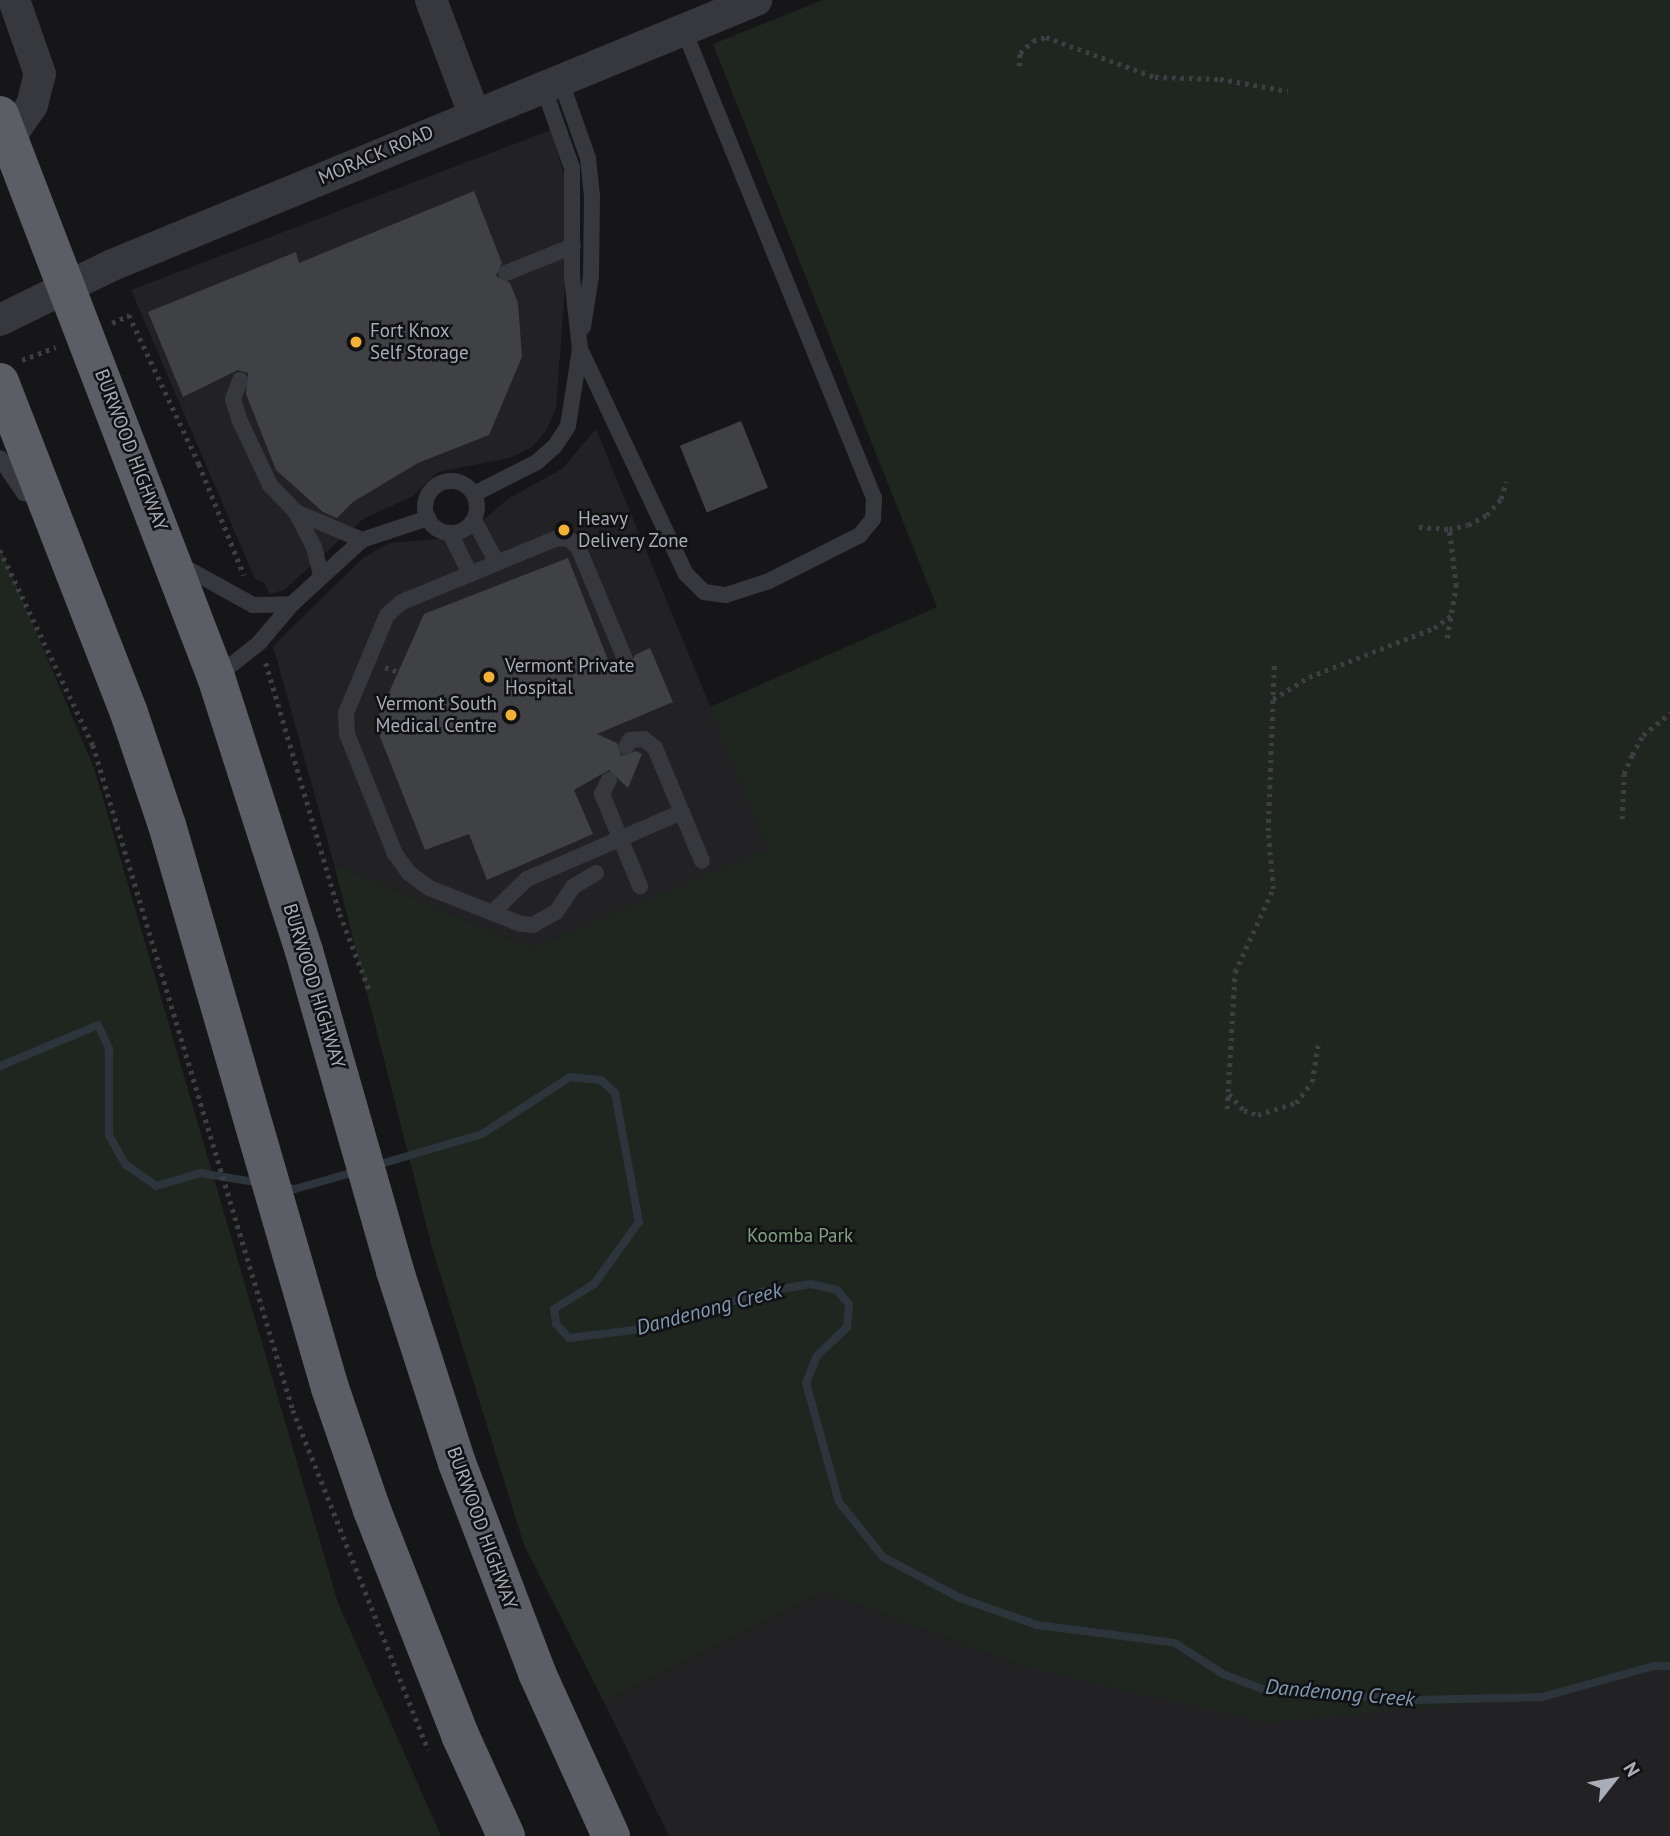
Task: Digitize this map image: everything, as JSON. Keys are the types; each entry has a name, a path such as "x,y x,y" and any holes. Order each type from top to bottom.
{"highway":[{"name":"BURWOOD HIGHWAY","path":"5,127 216,677 345,1087 395,1271 457,1463 499,1575 611,1836"},
{"path":"0,382 47,496 154,788 246,1087 330,1388 372,1510 460,1735 506,1836"}],"street":[{"name":"BURWOOD HIGHWAY","path":"5,127 32,105 40,74 14,0"},
{"path":"431,0 474,114"},
{"name":"MORACK ROAD","path":"0,320 68,286 474,114 756,0"}],"lane":[{"path":"551,82 572,167 573,246 580,349 686,574 704,592 726,596 769,582 860,535 873,519 874,498 683,28"},
{"path":"474,494 537,462 555,446 568,426 590,276 592,195 588,158 551,82"},
{"path":"506,274 573,246"},
{"path":"240,380 233,399 255,458 270,485 296,512 314,547 321,576"},
{"path":"0,458 24,493 47,496"},
{"path":"470,574 450,533 428,518 426,500 441,484 458,482 474,494"},
{"path":"474,494 474,520 497,563"},
{"path":"296,512 362,540"},
{"path":"216,677 259,643 292,604 362,540 428,518"},
{"path":"450,533 459,532 474,520"},
{"path":"596,873 573,887 556,912 533,925 492,913 429,888 409,873 396,854 347,734 346,713 387,615 402,602 555,539 568,538 578,548 586,584 618,654"},
{"path":"173,560 253,605 292,604"},
{"path":"626,747 630,740 644,739 655,748 702,861"},
{"path":"610,780 602,794 640,886"},
{"path":"492,913 527,879 682,812"}],"path":[{"path":"1018,66 1020,53 1033,41 1046,37 1155,77 1231,80 1288,91"},
{"path":"1419,527 1449,529 1487,514 1500,499 1507,482"},
{"path":"1447,638 1456,586 1449,529"},
{"path":"0,550 93,745 251,1281 293,1410 431,1756"},
{"path":"1273,699 1309,677 1423,632 1451,616"},
{"path":"1227,1110 1235,972 1273,889 1268,831 1274,665"},
{"path":"1622,819 1623,774 1643,735 1670,713"},
{"path":"1228,1093 1244,1110 1258,1115 1290,1107 1306,1095 1312,1082 1318,1045"}],"shaded area":[{"name":"Fort Knox Self Storage","path":"551,130 564,175 566,272 556,408 546,431 532,447 510,458 438,472 411,497 363,519 284,590 269,594 265,583 255,579 131,290"},
{"name":"Vermont Private Hospital","path":"596,429 769,849 531,948 334,864 273,646 363,558 389,543 463,537 509,498 562,469"},
{"path":"824,1592 1019,1665 1638,1672 1670,1666 1670,1836 669,1836 604,1702"}],"green space":[{"name":"Koomba Park","path":"823,0 1670,0 1670,1666 1654,1666 1542,1697 1266,1723 1019,1665 824,1592 604,1702 524,1545 433,1251 334,864 531,948 768,849 710,707 937,607 713,44"},
{"path":"0,547 94,768 338,1603 441,1836 0,1836"}],"building":[{"path":"474,191 502,263 496,276 510,283 518,303 522,357 489,435 418,463 353,502 337,518 323,512 276,470 246,394 248,373 238,370 183,397 148,312 296,252 299,263"},
{"path":"741,421 768,488 707,512 680,446"},
{"name":"Vermont South Medical Centre","path":"568,558 610,665 628,669 635,655 650,648 673,702 597,734 617,743 621,756 636,751 642,754 628,788 609,770 574,790 593,834 487,880 469,834 425,850 375,724 424,614"}],"waterway":[{"name":"Dandenong Creek","path":"0,1066 98,1025 109,1049 109,1135 125,1164 156,1186 201,1173 260,1183"},
{"name":"Dandenong Creek","path":"377,1165 482,1134 570,1077 601,1080 615,1093 639,1222 594,1284 554,1309 556,1324 569,1338 651,1328 761,1292 811,1284 837,1290 849,1305 847,1327 817,1356 806,1383 839,1502 883,1557 960,1598 1037,1625 1175,1643 1223,1674 1262,1689 1412,1700 1542,1697 1654,1666 1670,1666"},
{"name":"Dandenong Creek","path":"283,1187 295,1189 358,1171"}],"place":[{"name":"Fort Knox Self Storage","path":"356,342"},
{"name":"Heavy Delivery Zone","path":"564,530"},
{"name":"Vermont Private Hospital","path":"489,677"},
{"name":"Vermont South Medical Centre","path":"511,715"}]}
